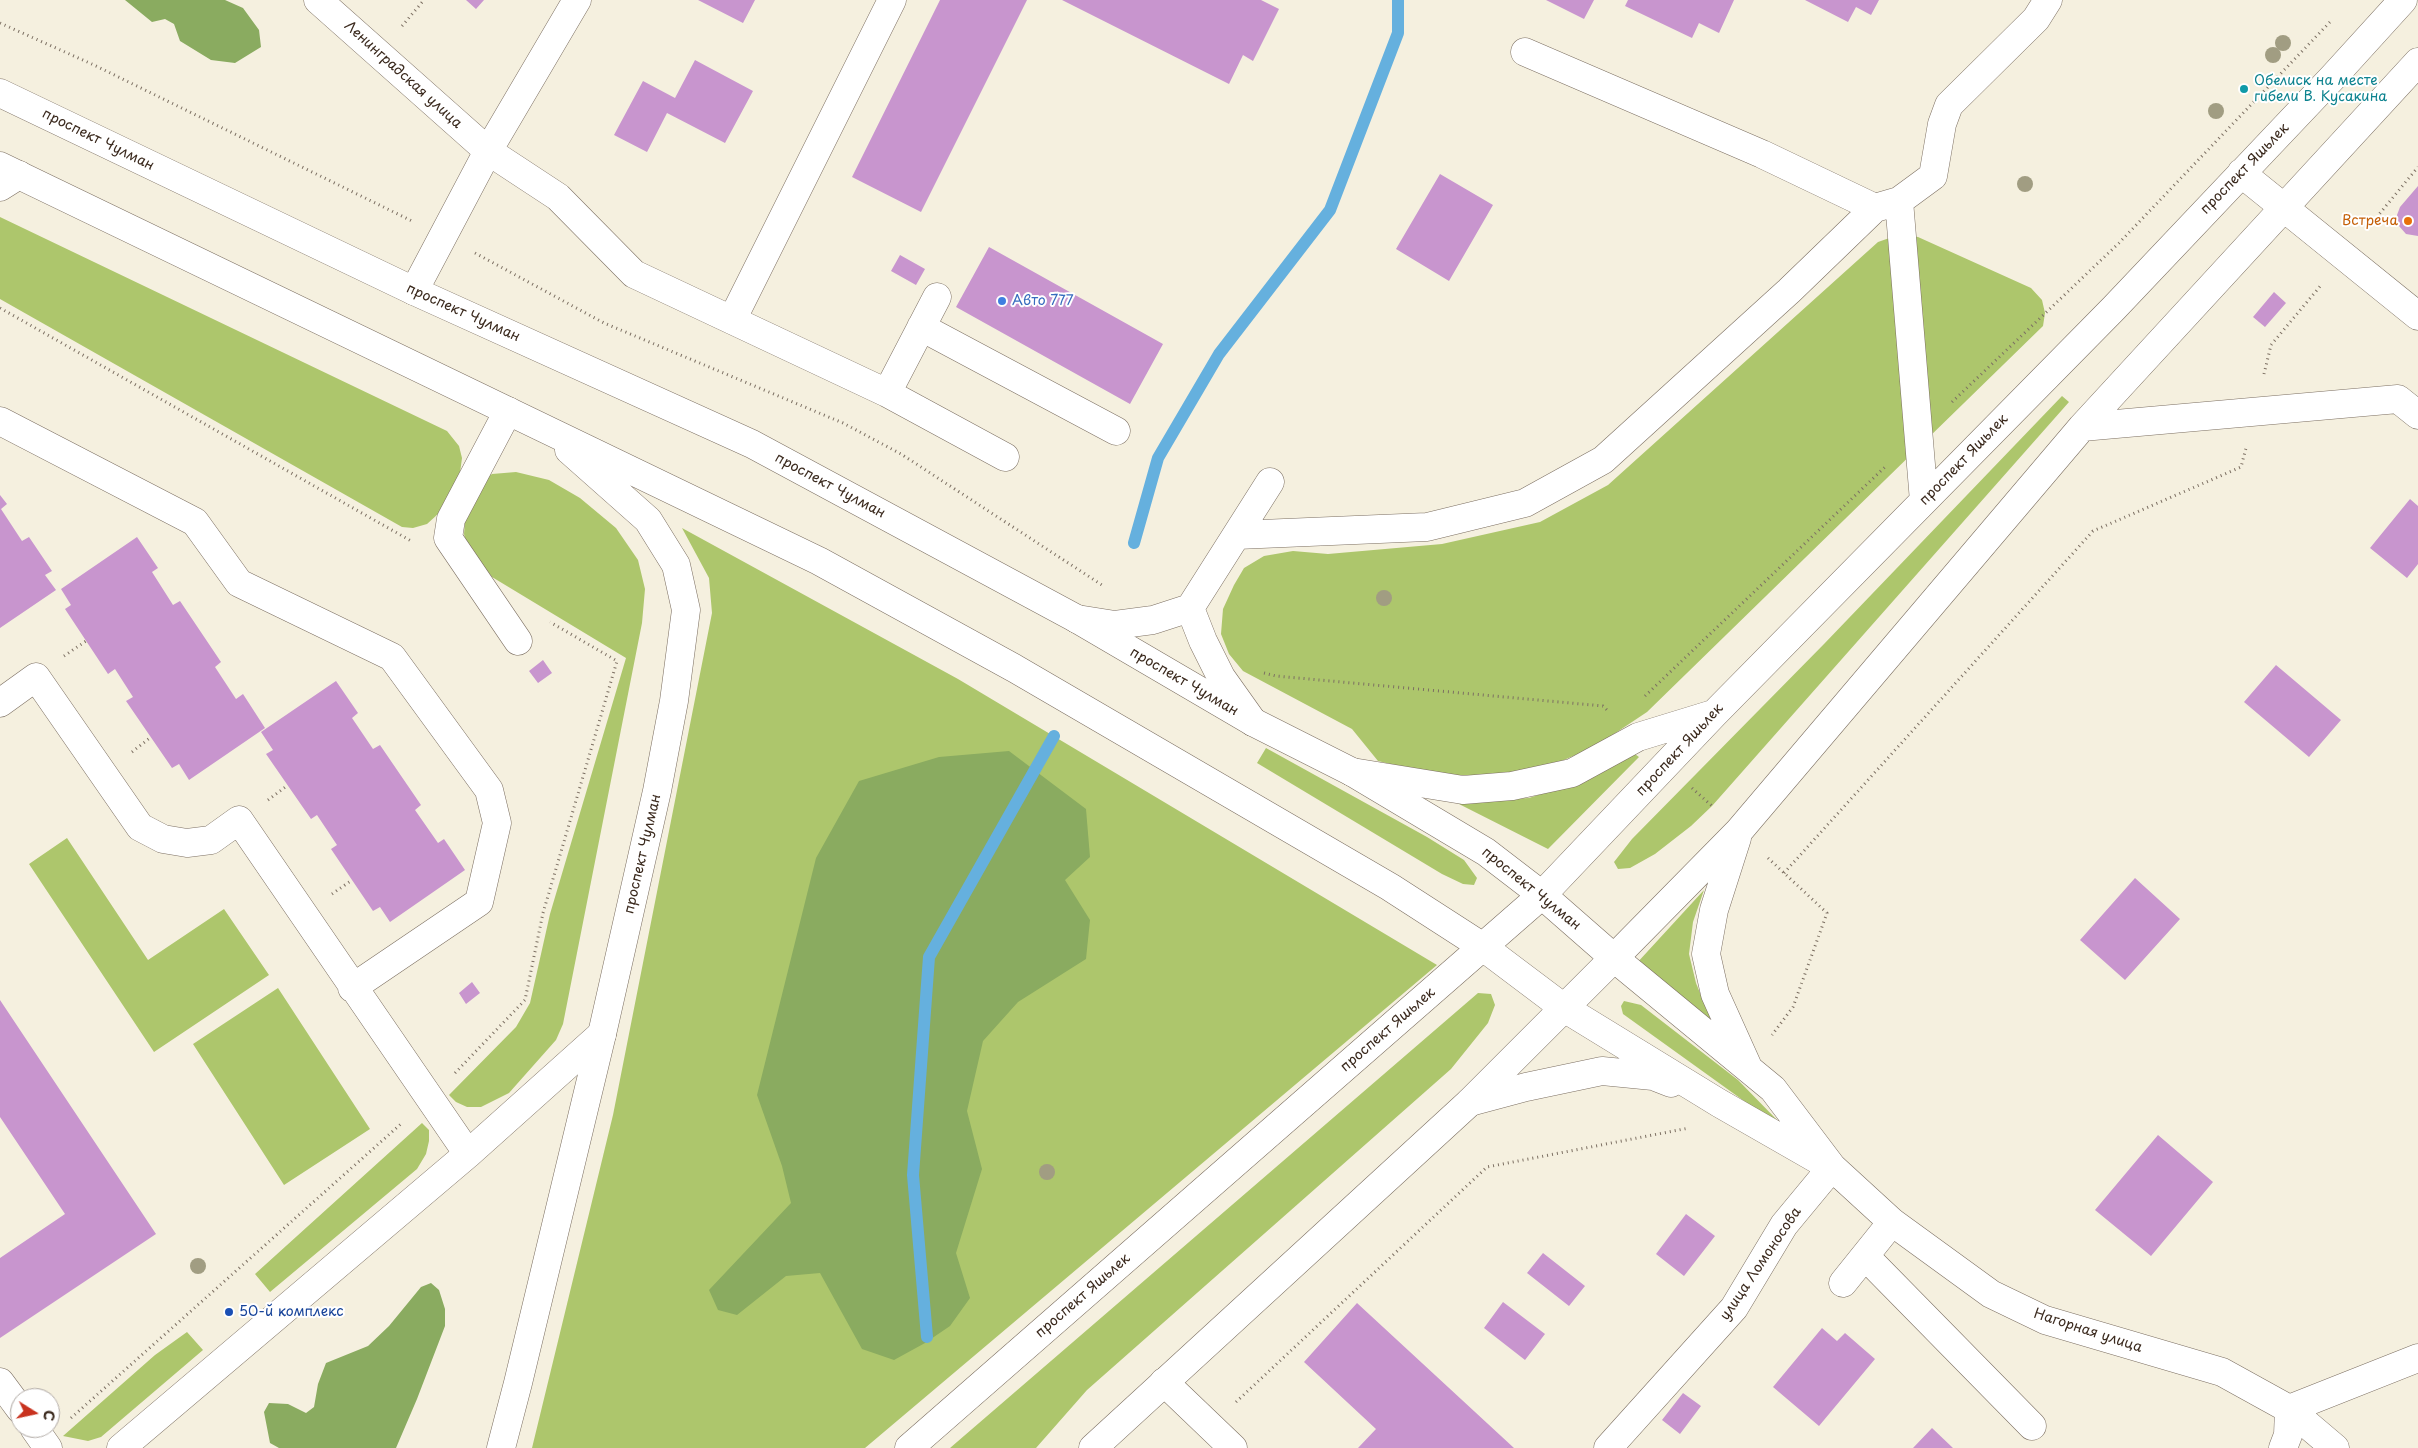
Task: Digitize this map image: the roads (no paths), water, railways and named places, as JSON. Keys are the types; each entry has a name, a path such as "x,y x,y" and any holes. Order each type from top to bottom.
{"street":[{"name":"Ленинградская улица","path":"318,0 488,151 558,197 634,274 887,393 1005,457"},
{"path":"414,291 488,151 578,0"},
{"path":"732,320 892,0"},
{"path":"1237,535 1427,527 1525,503 1603,460 1887,205 1933,176 1942,124 1949,104 2036,19 2048,0"},
{"name":"проспект Яшьлек","path":"909,1448 1542,895 1714,714 2107,314 2403,0"},
{"path":"1525,52 1762,154 1887,205"},
{"path":"1094,1448 1470,1102 1739,831 2082,427 2418,62"},
{"name":"проспект Чулман","path":"0,93 414,291 752,444 1077,619 1253,722 1352,772 1486,852 1542,895 1614,958 1748,1066 1773,1089 1832,1168"},
{"path":"2241,173 2418,316"},
{"name":"проспект Чулман","path":"6,176 545,428 818,561 1014,668 1390,888 1483,948 1564,1008 1719,1104"},
{"path":"1887,205 1918,435 1924,501"},
{"path":"887,393 937,297"},
{"path":"921,327 1116,431"},
{"path":"2082,427 2398,398 2418,415"},
{"path":"508,411 451,518 448,538 518,641"},
{"path":"0,421 195,522 239,583 392,657 489,790 497,823 479,902 352,988"},
{"name":"проспект Чулман","path":"501,1448 602,1034 657,791 674,702 686,610 676,564 648,520 545,428"},
{"path":"1077,619 1115,625 1153,620 1190,608 1270,482"},
{"path":"1190,608 1203,641 1222,677 1253,722"},
{"path":"0,703 36,677 140,827 163,839 187,842 211,840 239,820 352,988 468,1154"},
{"path":"1352,772 1463,790 1512,786 1572,773 1638,737 1714,714"},
{"path":"1739,831 1714,910 1706,954 1715,994 1748,1066"},
{"path":"121,1448 468,1154 602,1034"},
{"path":"1470,1102 1526,1087 1602,1071 1653,1076 1719,1104 1832,1168"},
{"name":"Нагорная улица","path":"1832,1168 1892,1222 1991,1294 2045,1320 2222,1372 2289,1409 2335,1448"},
{"name":"улица Ломоносова","path":"1608,1448 1734,1308 1784,1225 1832,1168"},
{"path":"1843,1283 1892,1222"},
{"path":"1864,1256 2032,1426"},
{"path":"2283,1448 2288,1435 2289,1409 2418,1358"},
{"path":"0,1382 10,1396"},
{"path":"1164,1382 1233,1448"}],"waterway":[{"path":"1134,543 1158,458 1219,354 1330,210 1398,33 1398,0"},
{"path":"927,1337 913,1175 929,957 1054,736"}],"place":[{"name":"Обелиск на месте гибели В. Кусакина","path":"2244,89"},
{"name":"Встреча","path":"2408,221"},
{"name":"Авто 777","path":"1002,301"},
{"name":"50-й комплекс","path":"229,1312"}]}
